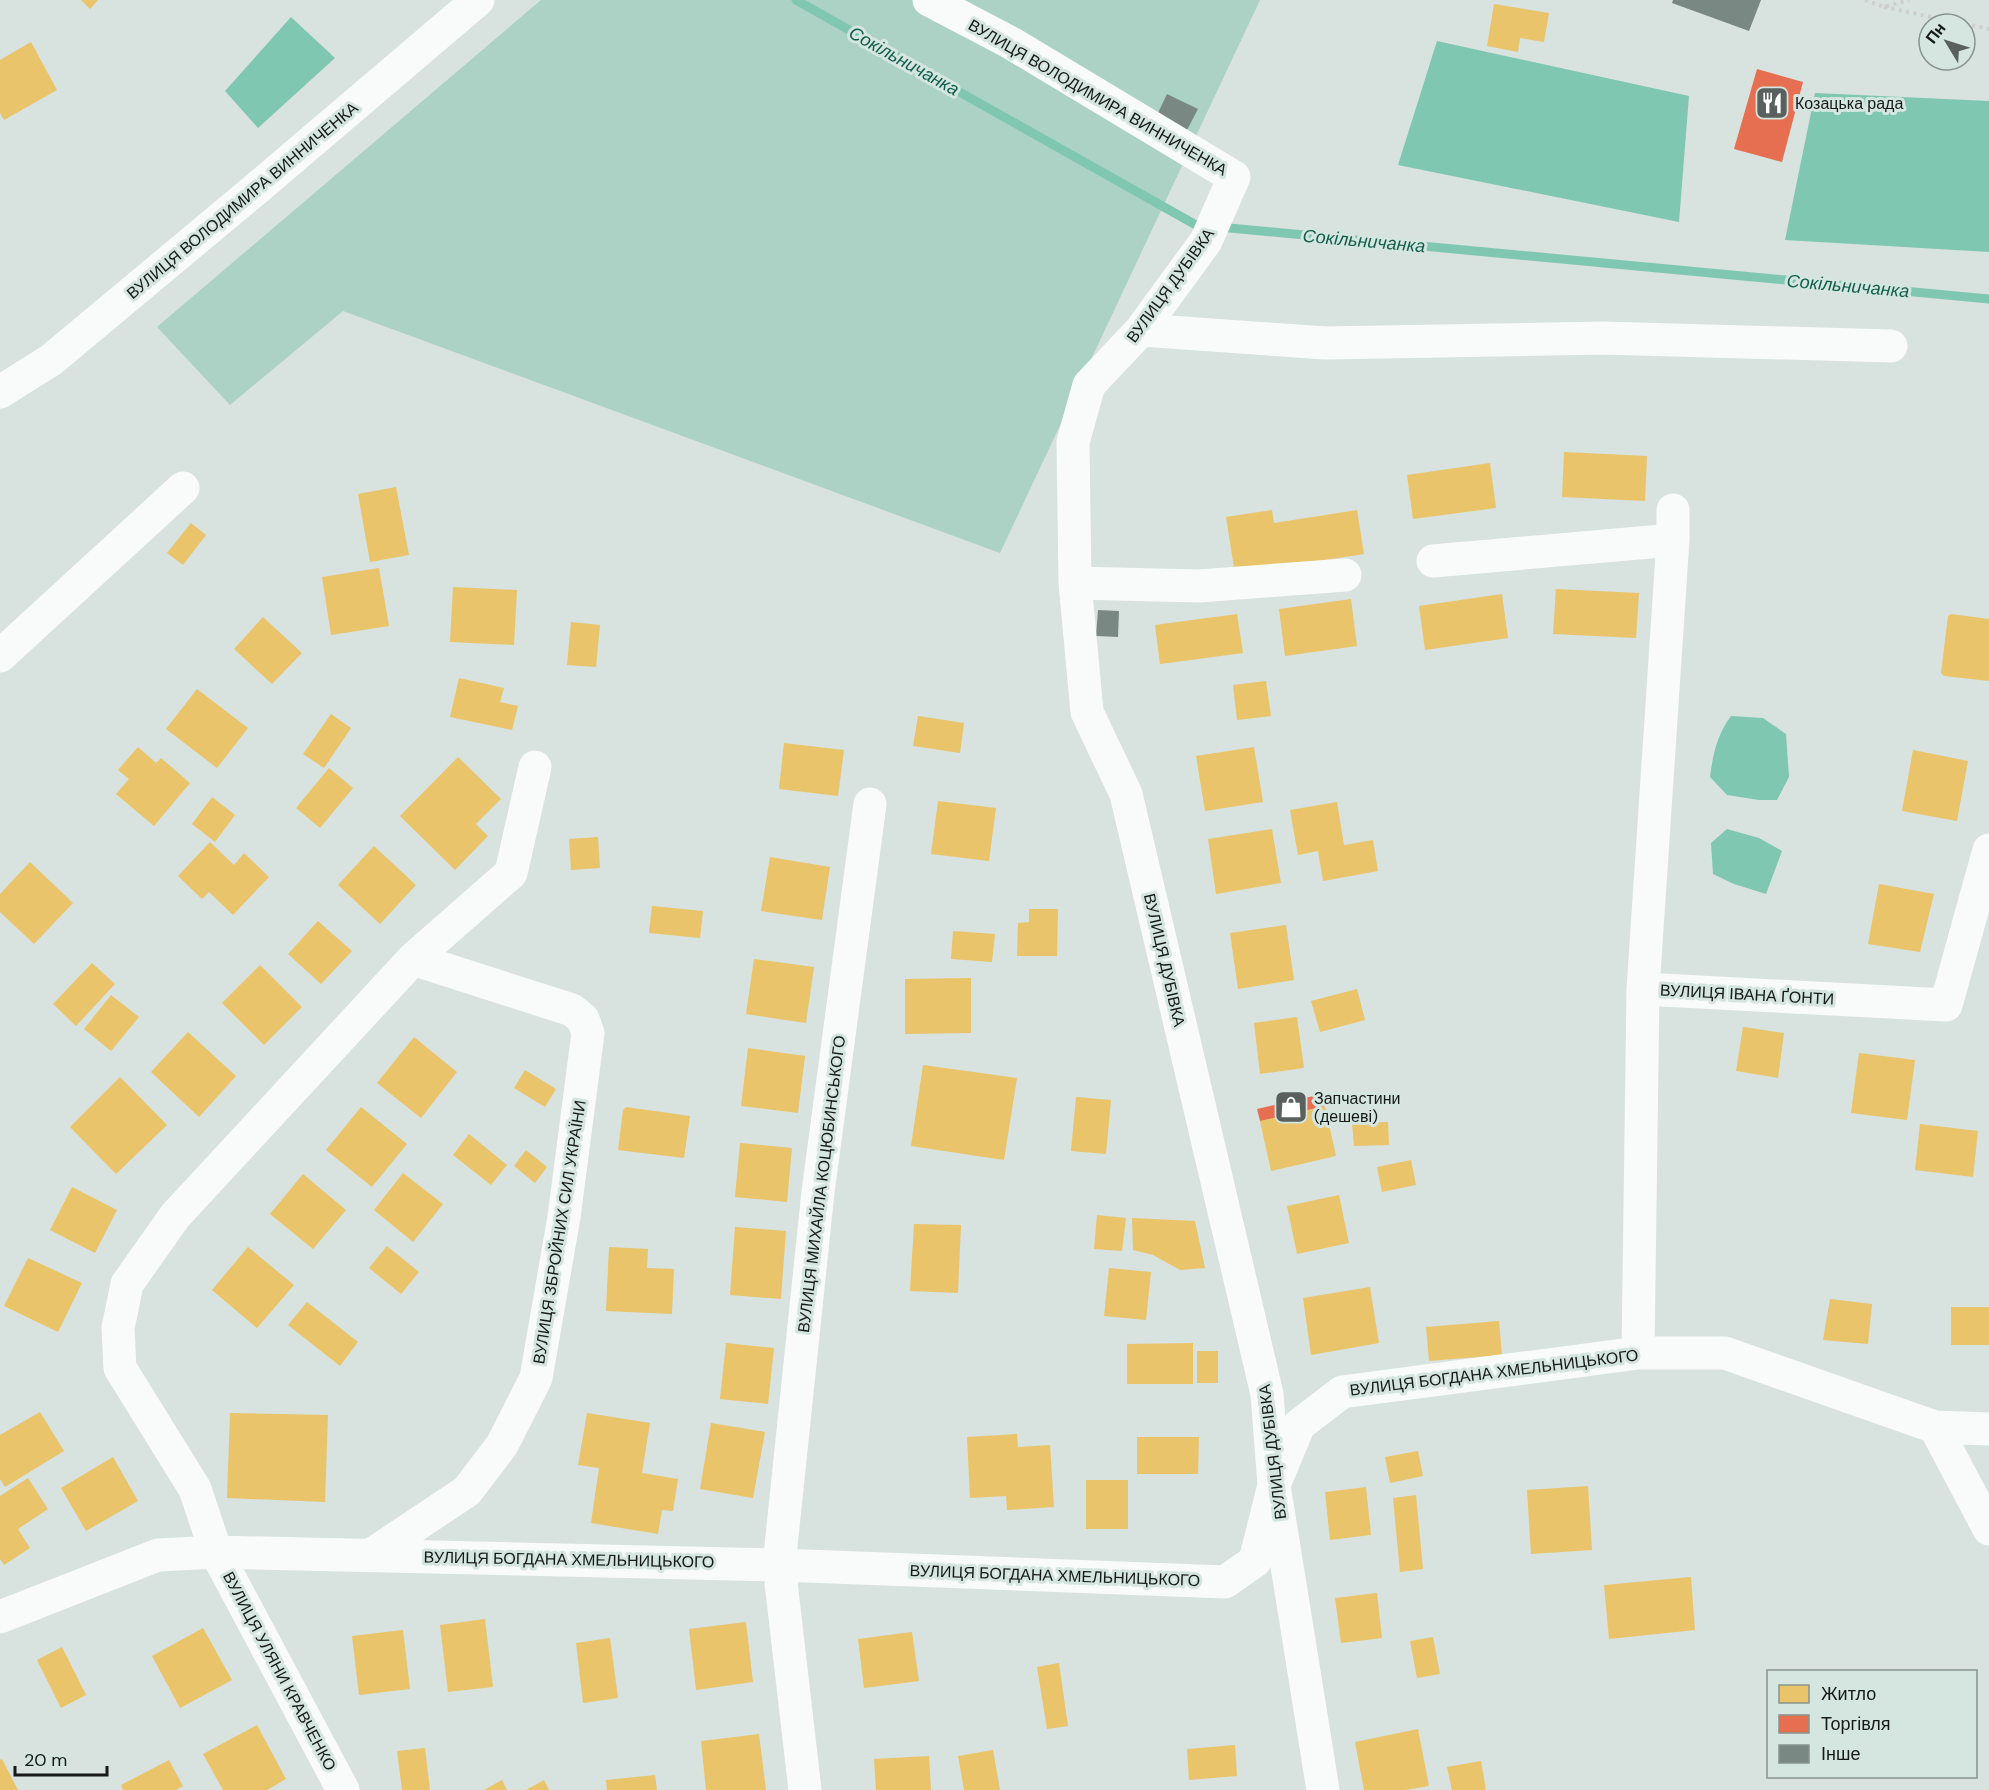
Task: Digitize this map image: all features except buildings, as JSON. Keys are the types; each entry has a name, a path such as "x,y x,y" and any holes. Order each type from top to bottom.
{"street":[{"name":"ВУЛИЦЯ ВОЛОДИМИРА ВИННИЧЕНКА","path":"0,392 60,352 478,0"},
{"name":"ВУЛИЦЯ ВОЛОДИМИРА ВИННИЧЕНКА","path":"929,0 1011,43 1234,177"},
{"name":"ВУЛИЦЯ ДУБІВКА","path":"1234,177 1210,233 1141,330 1089,385 1073,442 1075,583 1087,712 1126,794 1267,1394 1274,1485 1323,1790"},
{"path":"1141,330 1325,343 1603,338 1891,346"},
{"path":"0,656 183,488"},
{"path":"1433,561 1673,525 1643,988"},
{"path":"1075,583 1199,586 1345,575"},
{"path":"216,1552 195,1489 120,1368 118,1328 127,1284 175,1216 413,959 511,873 535,767"},
{"name":"ВУЛИЦЯ МИХАЙЛА КОЦЮБИНСЬКОГО","path":"805,1790 779,1565 818,1192 870,804"},
{"name":"ВУЛИЦЯ ІВАНА ҐОНТИ","path":"1638,1353 1643,988 1946,1005 1989,850"},
{"name":"ВУЛИЦЯ ЗБРОЙНИХ СИЛ УКРАЇНИ","path":"371,1555 467,1491 502,1445 536,1378 564,1217 588,1033 583,1019 572,1010 413,959"},
{"name":"ВУЛИЦЯ БОГДАНА ХМЕЛЬНИЦЬКОГО","path":"0,1617 158,1555 216,1552 779,1565 1225,1582 1255,1561 1274,1485 1299,1425 1342,1392 1638,1353 1725,1353 1935,1427 1989,1429"},
{"path":"1935,1427 1989,1529"},
{"name":"ВУЛИЦЯ УЛЯНИ КРАВЧЕНКО","path":"216,1552 343,1790"}],"path":[{"path":"1865,0 1884,8 1989,29"},
{"path":"1884,8 1909,0"}],"shaded area":[{"path":"541,0 1260,0 1000,553 343,311 230,405 157,327"},
{"path":"291,17 335,58 258,128 225,91"},
{"path":"1437,41 1689,96 1679,222 1398,165"},
{"path":"1815,93 1989,101 1989,252 1785,240"},
{"path":"1731,716 1763,718 1786,734 1789,777 1777,800 1727,795 1710,777 1716,745"},
{"path":"1727,829 1759,838 1782,851 1766,894 1734,884 1713,874 1711,843"}],"waterway":[{"name":"Сокільничанка","path":"796,0 1196,225 1205,226"},
{"name":"Сокільничанка","path":"1219,227 1989,299"}],"place":[{"name":"Козацька рада","path":"1772,103"},
{"name":"Запчастини (дешеві)","path":"1291,1107"}]}
